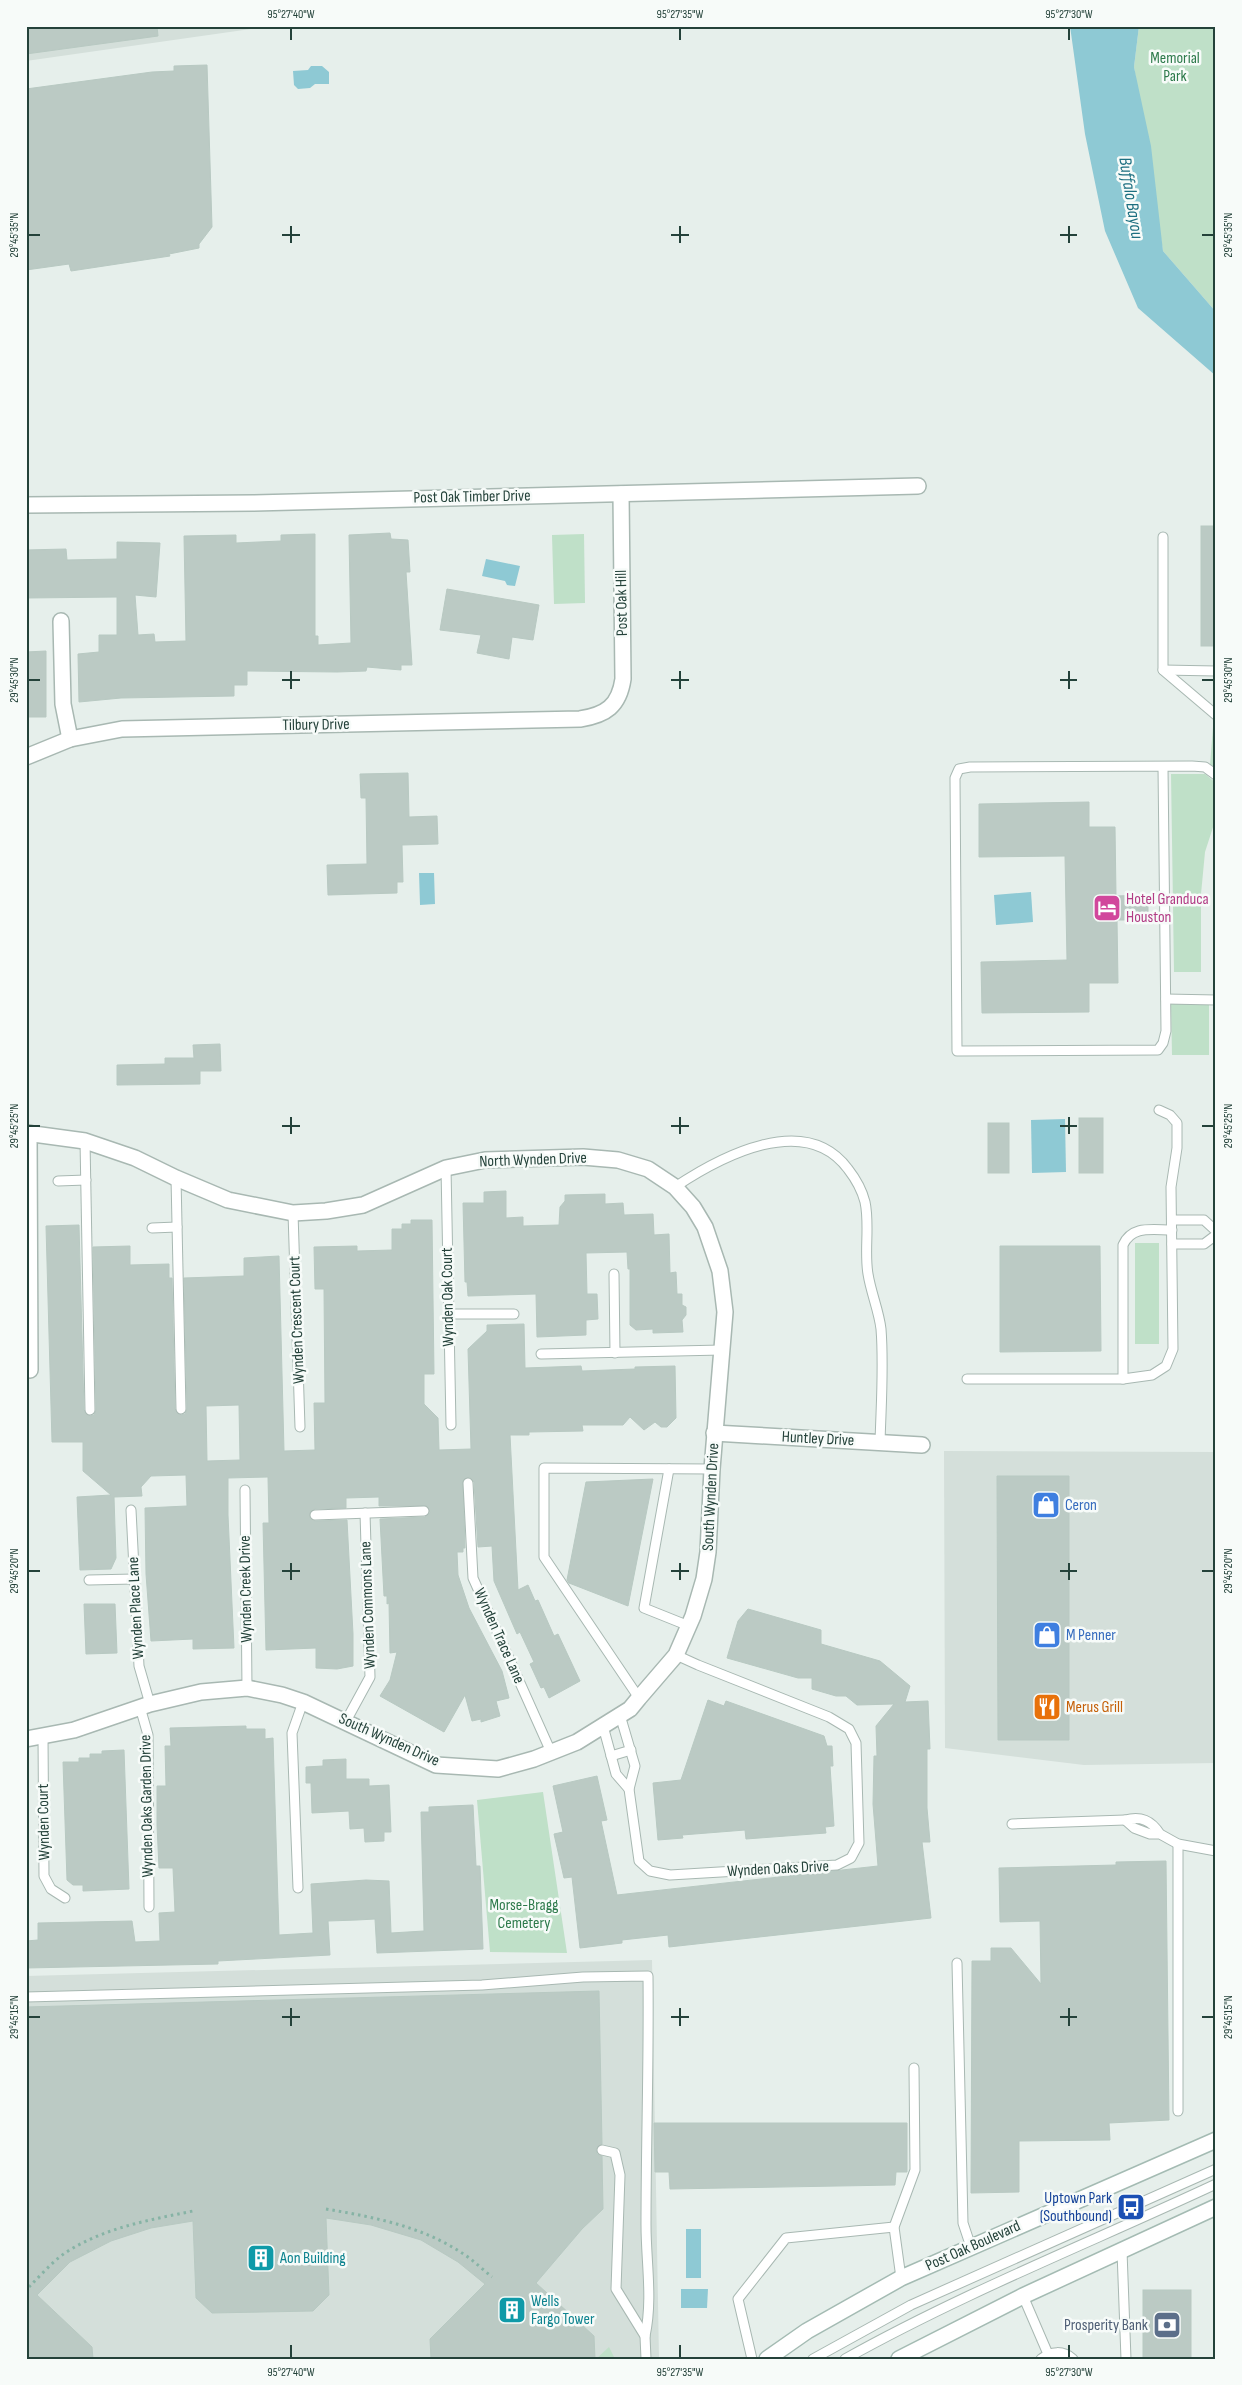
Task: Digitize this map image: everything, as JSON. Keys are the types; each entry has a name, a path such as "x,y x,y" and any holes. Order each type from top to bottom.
{"street":[{"name":"Post Oak Timber Drive","path":"26,505 252,502 918,486"},
{"name":"Post Oak Hill","path":"609,708 617,702 623,679 621,494"},
{"path":"61,621 63,704 70,739"},
{"name":"Tilbury Drive","path":"26,757 70,739 122,729 580,719 600,714 609,708"},
{"path":"28,1133 30,1370"},
{"name":"North Wynden Drive","path":"28,1133 85,1141 135,1158 228,1200 293,1213 326,1211 362,1205 446,1168 485,1160 582,1157 618,1160 648,1169 675,1187 705,1227 720,1272 725,1312 714,1433"},
{"name":"Huntley Drive","path":"714,1433 922,1445"},
{"name":"South Wynden Drive","path":"26,1739 74,1730 145,1705 201,1692 248,1688 282,1695 303,1702 436,1764 498,1769 577,1742 630,1709 676,1654 689,1626 706,1570 714,1433"},
{"name":"Post Oak Boulevard","path":"768,2359 807,2331 901,2278 1216,2140"},
{"path":"899,2359 1023,2296 1216,2207"}],"lane":[{"path":"1162,537 1162,670"},
{"path":"1162,670 1216,671"},
{"path":"1162,670 1216,715"},
{"path":"1163,766 1166,1031 1163,1043 1158,1050 957,1051 954,778 959,769 970,766 1163,766 1202,766 1216,775"},
{"path":"1166,1000 1216,1000"},
{"path":"967,1379 1122,1379 1152,1375 1166,1366 1173,1349 1171,1187 1176,1148 1176,1123 1170,1115 1159,1110"},
{"path":"85,1141 90,1410"},
{"path":"675,1187 707,1166 749,1148 800,1142 822,1146 841,1160 855,1179 865,1202 867,1272 881,1328 880,1443"},
{"name":"Wynden Oak Court","path":"446,1168 451,1426"},
{"path":"176,1178 181,1409"},
{"path":"58,1181 86,1180"},
{"name":"Wynden Crescent Court","path":"293,1213 300,1427"},
{"path":"1122,1379 1123,1246 1127,1236 1136,1230 1204,1220 1216,1231"},
{"path":"152,1228 177,1227"},
{"path":"1172,1244 1204,1244 1216,1235"},
{"path":"614,1274 615,1353"},
{"path":"449,1314 514,1314"},
{"path":"541,1354 722,1350"},
{"path":"639,1698 544,1557 544,1468 712,1469"},
{"path":"669,1469 644,1608 689,1626"},
{"name":"Wynden Trace Lane","path":"468,1483 473,1578 552,1752"},
{"name":"Wynden Creek Drive","path":"245,1490 248,1688"},
{"name":"Wynden Place Lane","path":"131,1510 139,1666 145,1705"},
{"path":"315,1515 424,1511"},
{"name":"Wynden Commons Lane","path":"346,1721 370,1677 365,1513"},
{"path":"89,1580 134,1579"},
{"name":"Wynden Oaks Drive","path":"620,1715 636,1766 629,1789 639,1862 650,1871 670,1875 837,1865 851,1858 859,1844 856,1743 849,1729 829,1717 676,1654"},
{"path":"298,1888 292,1734 303,1702"},
{"name":"Wynden Oaks Garden Drive","path":"145,1705 148,1735 149,1907"},
{"name":"Wynden Oaks Drive","path":"603,1726 616,1774 629,1789"},
{"name":"Wynden Court","path":"43,1736 44,1876 51,1889 65,1898"},
{"path":"611,1756 631,1750"},
{"path":"1012,1824 1142,1818 1152,1824 1160,1834 1178,1844 1216,1851"},
{"path":"1178,1844 1178,2111"},
{"path":"956,1963 963,2223 971,2247"},
{"path":"26,1997 482,1985 583,1977 648,1976 650,2077 646,2228 649,2317 645,2336 646,2359"},
{"path":"901,2278 894,2227 915,2170 914,2068"},
{"path":"602,2150 615,2153 620,2174 616,2289 645,2336"},
{"path":"813,2359 911,2305 1216,2168"},
{"path":"846,2359 888,2335 1006,2277 1216,2184"},
{"path":"752,2359 738,2299 786,2238 894,2227"},
{"path":"1122,2251 1126,2359"},
{"path":"1023,2296 1044,2356 1063,2353 1073,2359"}],"path":[{"path":"326,2208 374,2217 424,2233 462,2253 492,2277"},
{"path":"29,2288 64,2254 109,2232 153,2219 193,2212"}],"shaded area":[{"path":"26,26 271,26 26,61"},
{"path":"944,1451 1216,1452 1216,1763 1084,1765 945,1748"},
{"path":"652,1960 659,2359 26,2359 26,1976"}],"green space":[{"name":"Memorial Park","path":"1139,26 1216,26 1216,312 1163,251 1134,67"},
{"path":"584,534 585,603 554,604 552,535"},
{"path":"1213,727 1216,729 1216,769 1210,765"},
{"path":"1171,774 1205,774 1216,783 1216,818 1205,852 1201,894 1201,972 1174,972"},
{"path":"1209,1002 1209,1055 1172,1055 1171,1003"},
{"path":"1135,1243 1159,1243 1159,1344 1135,1344"},
{"name":"Morse-Bragg Cemetery","path":"543,1792 567,1953 490,1952 477,1800"},
{"path":"609,2347 615,2359 596,2359"}],"water":[{"name":"Buffalo Bayou","path":"1070,26 1139,26 1134,67 1151,146 1163,251 1216,312 1216,376 1138,308 1105,231 1085,134"},
{"path":"311,66 322,66 329,72 329,84 315,84 310,88 298,89 294,85 293,71 308,70"},
{"path":"486,559 520,566 515,586 507,585 505,581 482,576"},
{"path":"419,873 434,873 435,904 420,905"},
{"path":"1031,892 1033,922 996,925 994,895"},
{"path":"1065,1119 1066,1172 1032,1173 1031,1120"},
{"path":"686,2229 701,2229 701,2278 686,2278"},
{"path":"681,2289 708,2289 707,2308 681,2308"}],"building":[{"path":"26,26 157,26 158,36 26,54"},
{"path":"207,65 212,227 199,244 199,248 169,254 170,256 71,271 69,264 26,270 26,89 152,72 174,71 174,66"},
{"path":"1201,526 1216,526 1216,646 1201,646"},
{"path":"390,533 391,539 408,540 410,572 406,572 412,665 401,665 401,670 367,667 366,671 337,672 247,671 247,685 234,685 234,696 121,698 79,702 78,654 99,652 99,635 117,635 117,597 26,598 26,550 66,549 67,560 117,559 117,542 160,543 156,597 135,595 138,635 154,634 155,642 186,641 184,536 236,535 236,543 281,541 281,535 315,534 315,636 318,636 318,645 351,643 349,535"},
{"path":"447,589 539,605 533,640 512,637 509,659 477,653 481,635 440,630"},
{"path":"46,651 46,717 26,717 26,652"},
{"path":"408,773 409,817 437,816 438,844 402,845 403,882 397,882 397,893 328,895 327,865 367,864 366,798 361,798 360,774"},
{"name":"Hotel Granduca Houston","path":"1089,802 1089,827 1115,827 1116,896 1148,895 1148,920 1117,920 1118,983 1089,983 1089,1012 982,1013 981,962 1067,960 1065,856 979,857 979,804"},
{"path":"220,1044 221,1071 200,1071 200,1084 117,1085 117,1065 165,1064 165,1058 194,1058 193,1045"},
{"path":"1079,1118 1103,1118 1103,1173 1079,1173"},
{"path":"988,1123 1009,1123 1009,1173 988,1173"},
{"path":"506,1191 506,1218 523,1217 523,1226 559,1225 560,1207 565,1201 565,1195 605,1194 605,1204 623,1203 624,1215 653,1214 654,1235 669,1234 670,1273 676,1272 677,1294 682,1294 682,1305 686,1307 686,1315 682,1320 683,1332 653,1333 653,1329 636,1330 630,1325 630,1269 628,1269 627,1252 586,1253 587,1294 597,1294 598,1319 586,1320 586,1335 537,1337 536,1294 468,1296 467,1282 465,1282 463,1203 484,1203 484,1192"},
{"path":"411,1220 432,1220 434,1374 424,1374 424,1404 438,1418 439,1450 471,1449 468,1349 487,1331 487,1325 524,1324 525,1368 581,1366 582,1371 675,1366 676,1418 667,1427 661,1427 655,1422 644,1430 630,1417 623,1425 582,1425 583,1431 529,1432 529,1435 510,1435 518,1590 528,1585 535,1601 538,1600 554,1636 558,1634 580,1681 549,1698 544,1687 541,1688 530,1664 534,1662 520,1632 517,1634 494,1581 492,1546 478,1547 474,1482 470,1477 463,1480 465,1548 463,1548 463,1552 457,1552 458,1575 469,1608 502,1671 509,1698 496,1701 500,1716 481,1722 481,1719 472,1721 465,1695 444,1732 380,1696 390,1680 397,1652 390,1653 389,1603 387,1604 387,1596 384,1596 380,1519 425,1517 430,1513 427,1506 379,1506 379,1497 346,1498 346,1508 315,1509 310,1512 310,1518 315,1521 347,1520 353,1634 353,1666 337,1669 316,1668 316,1648 266,1650 263,1523 269,1523 268,1477 228,1478 234,1648 193,1649 193,1639 151,1641 146,1574 145,1508 187,1506 186,1475 151,1476 141,1487 142,1496 114,1497 116,1558 111,1569 80,1570 77,1497 111,1495 83,1471 83,1442 52,1442 46,1226 79,1225 84,1410 90,1416 94,1415 96,1410 93,1247 130,1246 130,1265 169,1264 169,1278 172,1278 175,1409 181,1415 185,1414 187,1409 184,1278 244,1276 244,1258 279,1256 284,1451 315,1450 314,1403 325,1403 324,1289 315,1289 314,1247 357,1246 357,1251 392,1250 392,1229 402,1229 402,1224 411,1224","holes":["239,1405 240,1460 207,1461 206,1406"]},
{"path":"1000,1246 1100,1246 1101,1351 1000,1352"},
{"path":"997,1476 1069,1476 1069,1740 998,1740"},
{"path":"653,1479 628,1606 569,1583 567,1580 586,1482"},
{"path":"84,1604 115,1604 117,1653 86,1654"},
{"path":"748,1609 821,1630 821,1644 880,1661 910,1686 905,1702 928,1701 930,1749 927,1749 927,1808 930,1842 922,1842 931,1918 669,1947 668,1935 622,1940 622,1943 580,1948 572,1877 564,1878 554,1834 563,1832 553,1786 597,1776 607,1820 601,1821 617,1895 878,1866 873,1804 874,1756 877,1756 876,1726 894,1704 857,1705 846,1696 836,1696 812,1689 812,1678 798,1678 727,1658 738,1621"},
{"path":"708,1700 724,1706 726,1701 824,1736 827,1746 832,1746 833,1766 830,1766 834,1826 825,1827 826,1833 746,1839 745,1830 682,1835 683,1838 658,1840 653,1783 681,1780"},
{"path":"246,1726 246,1729 265,1729 265,1739 273,1738 279,1935 313,1933 311,1884 366,1880 389,1881 391,1933 424,1931 421,1812 429,1812 429,1807 473,1805 476,1866 480,1866 483,1949 377,1953 375,1919 328,1921 330,1955 218,1961 218,1964 26,1968 26,1941 38,1940 38,1923 132,1921 135,1942 160,1941 159,1913 175,1912 173,1868 159,1868 157,1825 157,1786 166,1786 165,1746 171,1746 170,1728"},
{"path":"124,1750 129,1889 83,1891 83,1885 73,1885 67,1880 63,1762 79,1762 79,1758 90,1758 90,1754 102,1754 102,1751"},
{"path":"346,1759 346,1779 369,1779 369,1786 389,1785 391,1832 384,1832 384,1841 365,1842 364,1828 350,1829 349,1811 312,1813 311,1783 306,1783 306,1767 323,1766 323,1760"},
{"path":"1166,1861 1169,2120 1109,2123 1110,2140 1019,2141 1019,2192 971,2193 972,1961 991,1961 991,1948 1011,1948 1041,1984 1040,1921 1000,1922 999,1868 1116,1865 1116,1862"},
{"path":"599,1991 602,2144 596,2149 597,2154 602,2156 603,2209 582,2229 536,2283 594,2336 595,2359 431,2359 430,2339 485,2284 458,2262 421,2240 371,2225 326,2218 329,2295 313,2311 212,2313 196,2298 193,2221 151,2228 111,2241 70,2262 37,2295 92,2347 93,2359 26,2359 26,2007"},
{"path":"654,2123 907,2123 907,2172 896,2172 895,2185 670,2189 669,2172 655,2172"},
{"name":"Prosperity Bank","path":"1143,2290 1191,2290 1191,2359 1143,2359"}],"place":[{"name":"Hotel Granduca Houston","path":"1107,908"},
{"name":"Ceron","path":"1046,1505"},
{"name":"M Penner","path":"1047,1635"},
{"name":"Merus Grill","path":"1047,1707"},
{"name":"Uptown Park (Southbound)","path":"1131,2207"},
{"name":"Aon Building","path":"261,2258"},
{"name":"Wells Fargo Tower","path":"512,2310"},
{"name":"Prosperity Bank","path":"1167,2325"}]}
